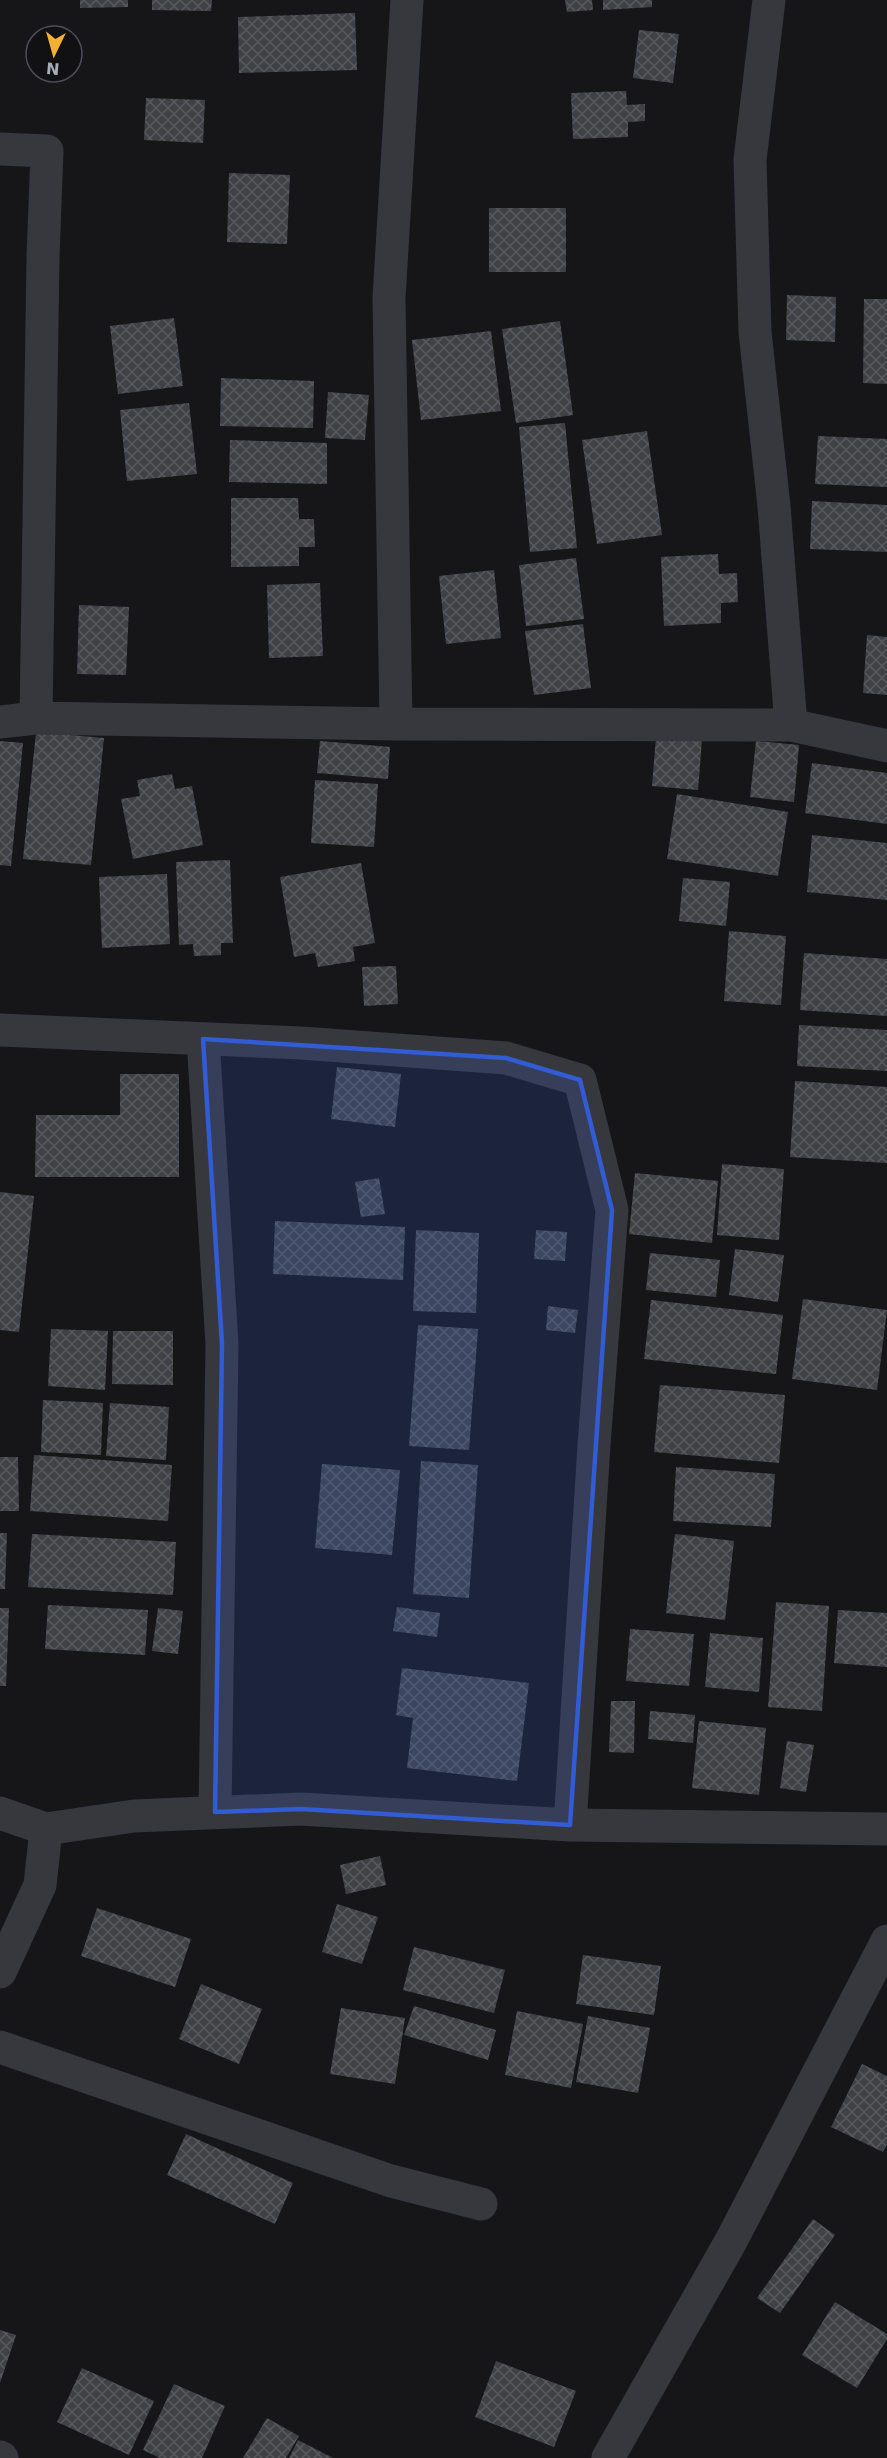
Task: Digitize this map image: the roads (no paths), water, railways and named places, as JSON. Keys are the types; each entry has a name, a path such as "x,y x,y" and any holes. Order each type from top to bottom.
{"street":[{"path":"396,724 389,298 407,0"},
{"path":"769,0 750,160 755,332 774,506 791,725"},
{"path":"0,149 47,151 36,718"},
{"path":"0,722 36,718 396,724 791,725 887,746"},
{"path":"0,1030 301,1043 506,1058 580,1080 612,1210 594,1445 570,1825"},
{"path":"203,1039 222,1344 215,1812"},
{"path":"0,1813 46,1829 134,1816 301,1809 570,1825 887,1828"},
{"path":"0,1972 40,1885 46,1829"},
{"path":"608,2458 731,2241 887,1941"},
{"path":"0,2047 391,2181 481,2204"}]}
